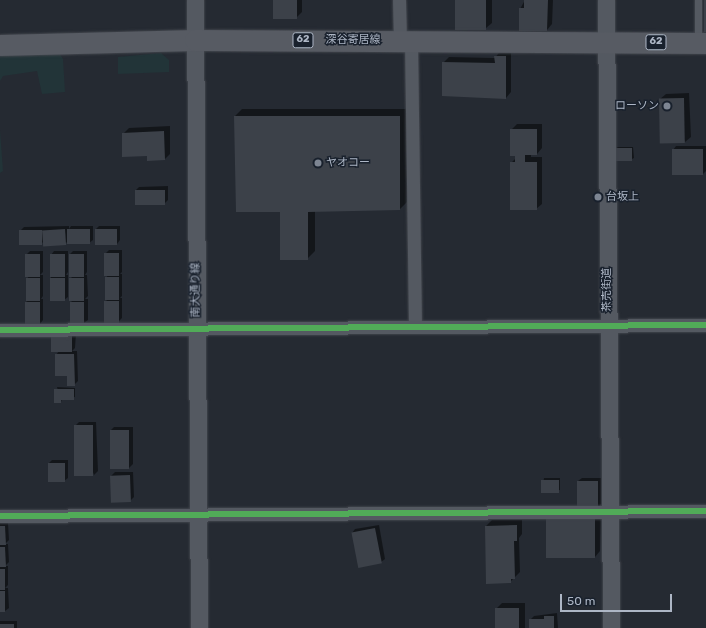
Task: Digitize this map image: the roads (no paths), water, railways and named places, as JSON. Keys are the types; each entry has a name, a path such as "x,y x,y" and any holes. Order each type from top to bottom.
{"main road":[{"name":"深谷寄居線","path":"0,44 195,40 405,40 702,43"}],"street":[{"name":"南大通り線","path":"195,0 199,628"},
{"path":"399,0 405,40 415,327"},
{"name":"茶売街道","path":"606,0 608,512 611,628"},
{"path":"0,330 706,325"},
{"path":"0,516 706,511"}],"lane":[{"path":"698,0 702,43"}],"place":[{"name":"ローソン","path":"667,106"},
{"name":"ヤオコー","path":"318,163"},
{"name":"台坂上","path":"598,197"}]}
